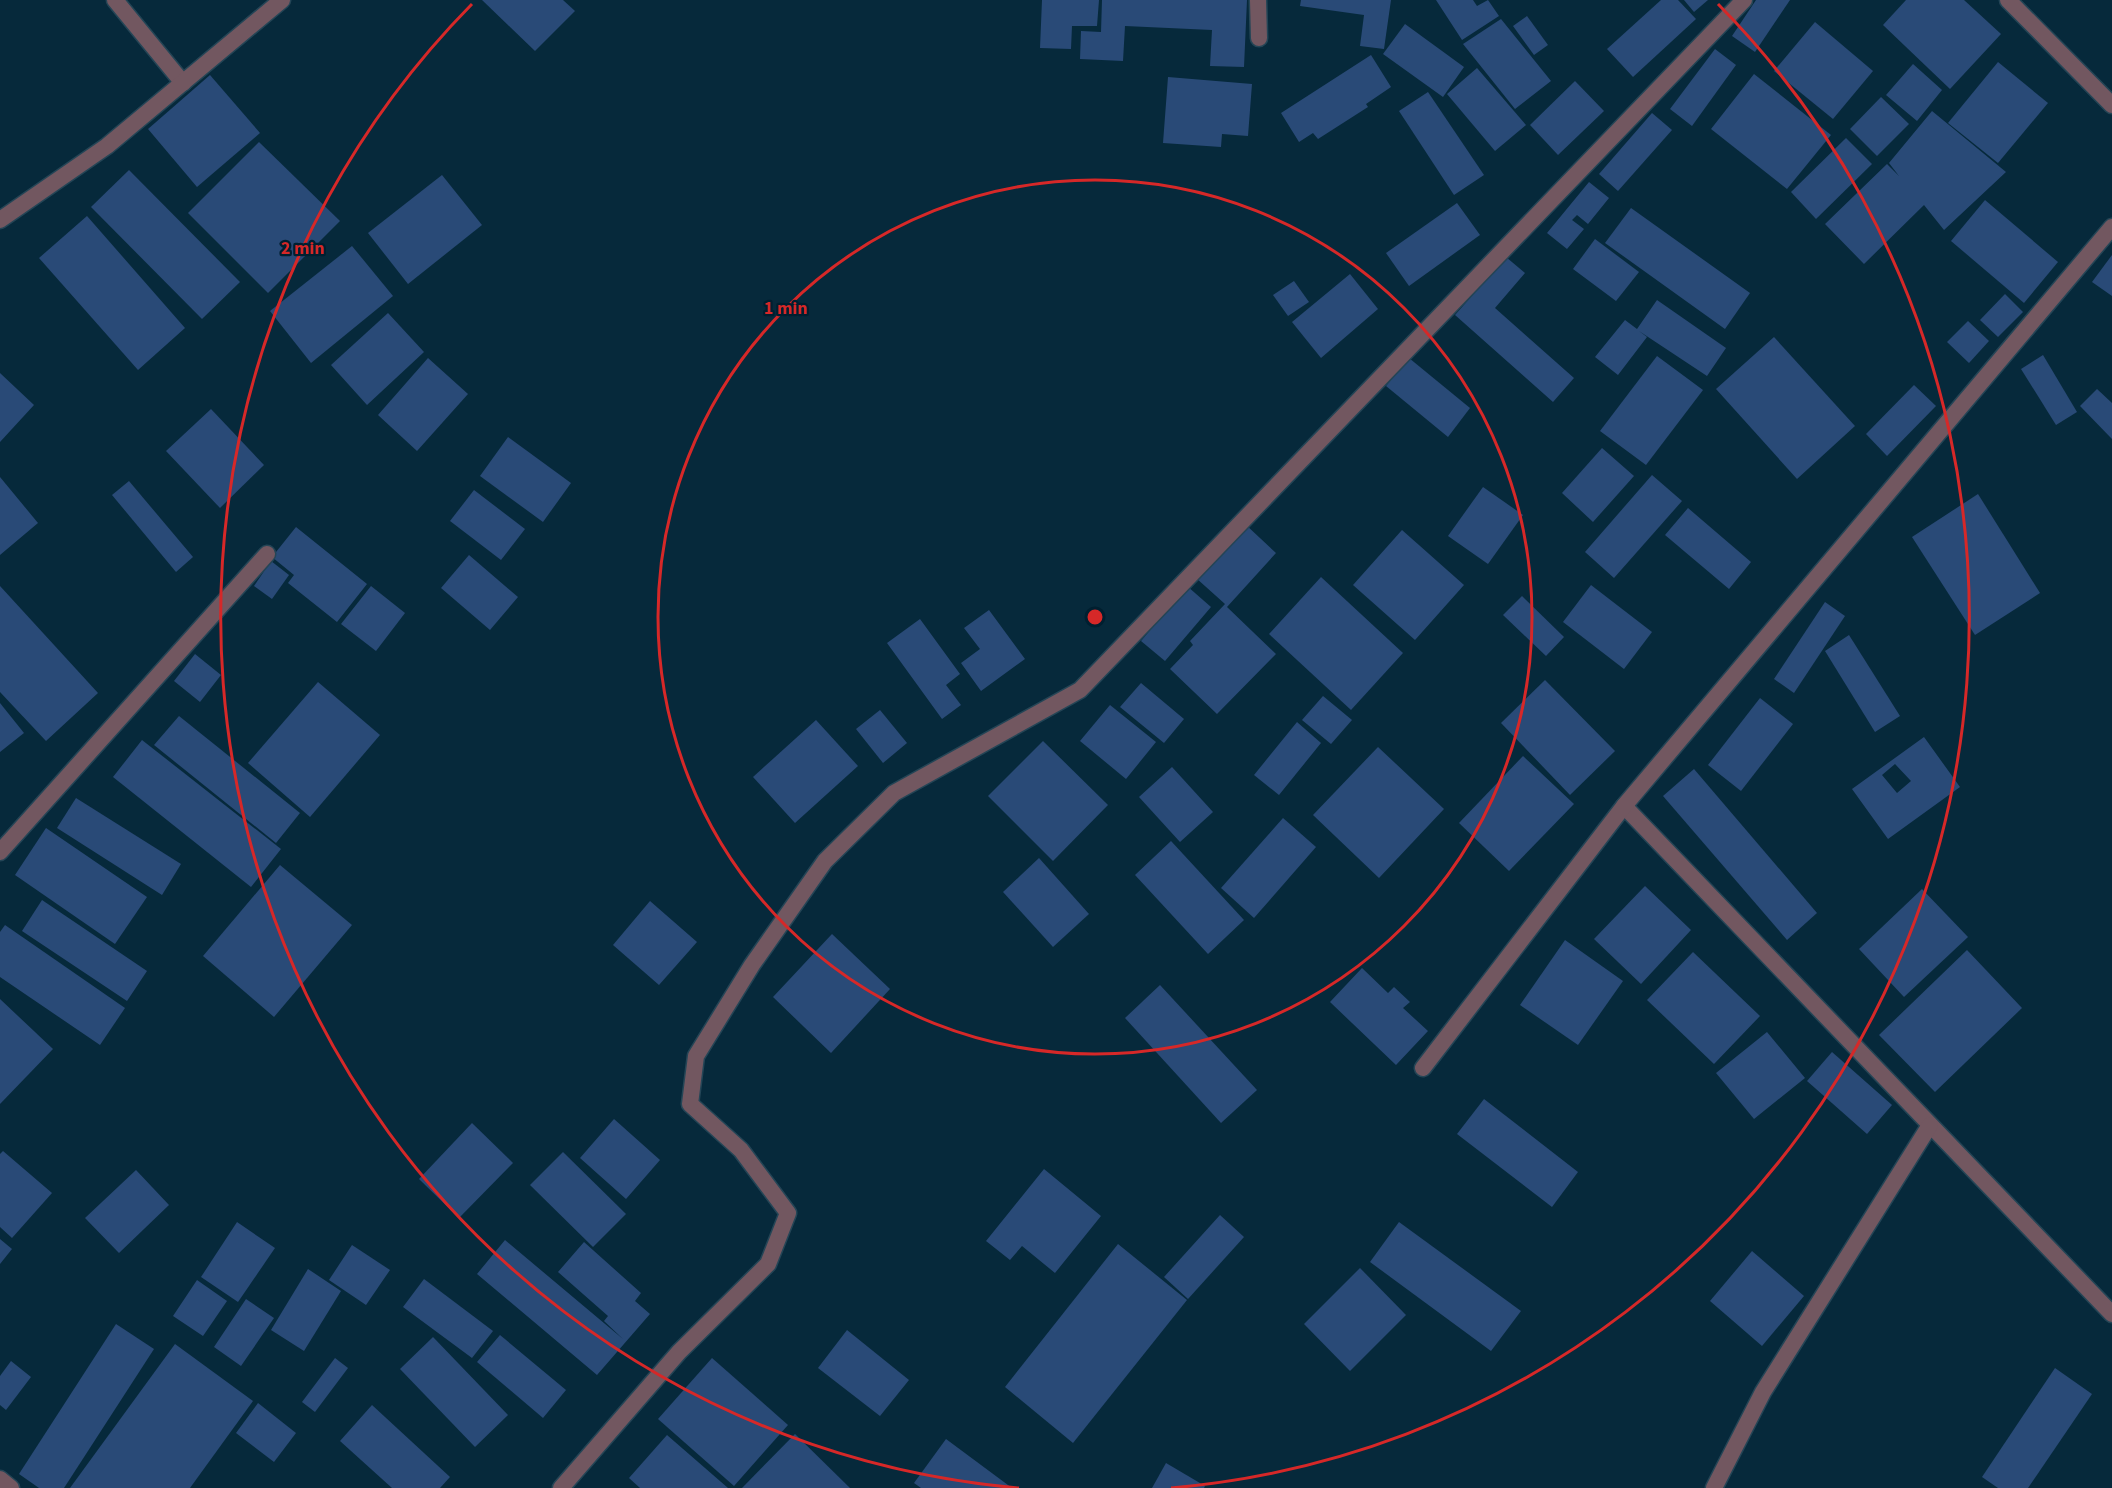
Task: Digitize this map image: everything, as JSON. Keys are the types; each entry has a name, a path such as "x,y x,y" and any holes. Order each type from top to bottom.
{"street":[{"path":"115,0 183,82"},
{"path":"0,220 107,146 282,0"},
{"path":"1258,0 1259,38"},
{"path":"561,1488 679,1352 768,1264 788,1214 741,1150 690,1104 696,1056 753,965 825,861 894,793 1080,690 1744,0"},
{"path":"2008,0 2112,105"},
{"path":"1423,1068 1624,806 2112,227"},
{"path":"0,852 267,554"},
{"path":"1624,806 2112,1314"},
{"path":"1714,1488 1763,1392 1930,1125"},
{"path":"0,1479 11,1488"}],"building":[{"path":"482,0 563,0 575,11 535,51"},
{"path":"1042,0 1099,0 1097,26 1072,26 1071,49 1040,48"},
{"path":"1102,0 1247,0 1244,67 1210,66 1212,30 1125,26 1123,61 1080,59 1081,31 1101,32"},
{"path":"1301,0 1391,0 1384,49 1360,46 1364,15 1300,6"},
{"path":"1436,0 1473,0 1477,6 1488,0 1499,16 1462,40"},
{"path":"1661,0 1678,0 1696,19 1633,77 1607,49"},
{"path":"1684,0 1708,0 1694,12"},
{"path":"1756,0 1790,0 1755,52 1732,36"},
{"path":"1906,0 1964,0 2001,34 1950,89 1883,25"},
{"path":"1527,16 1548,45 1534,55 1513,26"},
{"path":"1501,19 1551,81 1515,109 1463,44"},
{"path":"1815,22 1873,71 1833,119 1774,71"},
{"path":"1405,24 1464,67 1443,97 1383,54"},
{"path":"1715,49 1736,65 1692,126 1670,109"},
{"path":"1371,55 1391,87 1366,104 1368,107 1318,139 1313,133 1299,142 1281,113"},
{"path":"1998,62 2048,103 1998,163 1948,123"},
{"path":"1913,64 1942,90 1917,121 1886,95"},
{"path":"1477,68 1526,125 1495,151 1447,94"},
{"path":"1754,74 1831,135 1787,189 1711,129"},
{"path":"210,75 260,133 197,187 148,129"},
{"path":"1168,77 1252,84 1248,136 1222,134 1221,147 1163,143"},
{"path":"1575,81 1604,111 1558,155 1530,125"},
{"path":"1428,92 1484,175 1454,195 1399,111"},
{"path":"1881,97 1909,124 1877,156 1850,129"},
{"path":"1932,111 2006,172 1944,230 1924,205 1864,264 1825,224 1887,164 1899,176 1889,163"},
{"path":"1652,113 1672,130 1618,191 1599,174"},
{"path":"1846,138 1872,164 1816,219 1791,192"},
{"path":"259,142 340,221 268,293 188,213"},
{"path":"129,170 240,282 202,319 91,207"},
{"path":"442,175 482,225 408,284 368,233"},
{"path":"1589,182 1609,198 1588,224 1577,215 1572,220 1584,229 1567,249 1547,233"},
{"path":"1985,200 2058,262 2024,303 1951,241"},
{"path":"1457,203 1480,235 1409,286 1386,253"},
{"path":"1631,208 1750,293 1725,329 1605,243"},
{"path":"87,216 185,328 138,370 39,258"},
{"path":"1595,239 1639,272 1616,301 1573,269"},
{"path":"352,246 393,296 311,363 270,311"},
{"path":"2112,255 2112,296 2092,282"},
{"path":"1506,257 1525,273 1495,308 1574,378 1553,402 1455,315"},
{"path":"1350,274 1378,309 1321,358 1292,322"},
{"path":"1294,281 1309,302 1288,316 1273,295"},
{"path":"2005,294 2023,312 1998,337 1980,320"},
{"path":"1657,300 1726,348 1707,376 1639,331 1647,337 1618,375 1595,357 1625,320 1637,329"},
{"path":"388,313 424,352 367,405 331,365"},
{"path":"1968,321 1989,341 1969,363 1947,342"},
{"path":"1774,337 1855,426 1797,479 1716,389"},
{"path":"2043,355 2077,412 2056,425 2021,369"},
{"path":"1657,356 1703,390 1646,465 1600,431"},
{"path":"428,358 468,394 417,451 378,415"},
{"path":"1409,358 1470,408 1448,437 1386,386"},
{"path":"0,373 34,405 0,442"},
{"path":"1914,385 1936,406 1887,456 1866,434"},
{"path":"2097,389 2112,403 2112,439 2080,406"},
{"path":"211,409 264,465 220,508 166,451"},
{"path":"508,437 571,483 543,522 480,476"},
{"path":"1602,448 1634,476 1593,522 1562,493"},
{"path":"1652,475 1682,501 1614,578 1585,552"},
{"path":"0,477 38,523 0,555"},
{"path":"129,481 193,557 176,572 112,495"},
{"path":"1483,487 1523,515 1488,564 1448,536"},
{"path":"474,490 525,529 501,560 450,521"},
{"path":"1978,494 2040,593 1975,635 1912,537"},
{"path":"1688,508 1751,562 1729,589 1665,535"},
{"path":"1245,524 1276,553 1227,607 1276,654 1217,714 1170,669 1193,645 1190,641 1225,604 1196,578"},
{"path":"296,527 367,584 337,622 288,583 294,575 272,557"},
{"path":"1402,530 1464,585 1415,640 1353,585"},
{"path":"469,555 518,597 490,630 441,588"},
{"path":"271,561 289,575 272,599 254,586"},
{"path":"1321,577 1403,653 1351,710 1269,634"},
{"path":"1591,585 1652,632 1624,669 1563,622"},
{"path":"0,586 98,693 46,741 0,692"},
{"path":"371,586 405,613 376,651 341,624"},
{"path":"1187,586 1211,607 1165,661 1141,641"},
{"path":"1522,596 1564,637 1546,656 1503,615"},
{"path":"1825,602 1845,616 1794,693 1774,679"},
{"path":"989,610 1025,659 981,691 961,663 980,649 964,628"},
{"path":"920,619 960,674 946,685 961,705 942,719 887,643"},
{"path":"1849,635 1900,716 1875,732 1825,651"},
{"path":"195,654 221,675 200,702 174,681"},
{"path":"1545,680 1615,751 1570,795 1501,723"},
{"path":"318,682 380,735 310,817 248,763"},
{"path":"1141,683 1184,719 1164,743 1120,707"},
{"path":"1323,696 1352,720 1331,744 1302,720"},
{"path":"1760,698 1793,724 1741,791 1708,765"},
{"path":"0,703 24,733 0,752"},
{"path":"1110,705 1156,742 1126,779 1080,741"},
{"path":"880,710 907,743 883,763 856,729"},
{"path":"179,716 300,813 276,843 154,745"},
{"path":"816,720 858,766 795,823 753,777"},
{"path":"1297,722 1321,743 1279,795 1254,775"},
{"path":"1924,737 1960,787 1888,839 1852,789","holes":["1895,764 1911,781 1897,793 1882,775"]},
{"path":"142,740 281,849 251,887 113,777"},
{"path":"1043,741 1108,805 1053,861 988,796"},
{"path":"1378,747 1444,809 1379,878 1313,815"},
{"path":"1523,756 1574,804 1509,871 1459,823"},
{"path":"1172,767 1213,812 1180,842 1139,797"},
{"path":"1694,769 1817,913 1787,940 1663,796"},
{"path":"76,798 181,864 162,895 57,828"},
{"path":"1283,818 1316,847 1254,918 1221,888"},
{"path":"46,828 147,897 115,944 15,875"},
{"path":"1171,841 1244,920 1208,954 1135,875"},
{"path":"1039,858 1089,914 1053,947 1003,892"},
{"path":"280,865 352,925 274,1017 203,956"},
{"path":"1645,886 1691,930 1641,984 1594,939"},
{"path":"1922,889 1968,937 1904,997 1859,949"},
{"path":"42,900 147,971 127,1001 22,931"},
{"path":"650,901 697,942 659,985 613,945"},
{"path":"5,925 125,1008 100,1045 0,977 0,932"},
{"path":"832,934 890,989 831,1053 773,997"},
{"path":"1565,940 1623,981 1578,1045 1520,1005"},
{"path":"1967,950 2022,1008 1935,1092 1879,1035"},
{"path":"1693,952 1760,1016 1714,1064 1647,1000"},
{"path":"1362,968 1388,993 1394,987 1410,1002 1403,1008 1428,1031 1396,1065 1330,1002"},
{"path":"1160,985 1257,1090 1221,1123 1125,1018"},
{"path":"0,999 53,1049 0,1104"},
{"path":"1767,1032 1805,1078 1754,1119 1716,1073"},
{"path":"1832,1052 1892,1105 1867,1134 1807,1081"},
{"path":"1484,1099 1578,1172 1552,1207 1457,1134"},
{"path":"614,1119 660,1160 626,1199 580,1158"},
{"path":"472,1123 513,1163 459,1218 419,1179"},
{"path":"3,1151 52,1193 12,1238 0,1227 0,1154"},
{"path":"563,1152 626,1214 593,1247 530,1185"},
{"path":"1044,1169 1101,1216 1055,1273 1022,1246 1010,1260 986,1241"},
{"path":"136,1170 169,1205 119,1253 85,1218"},
{"path":"1220,1215 1244,1237 1188,1299 1164,1277"},
{"path":"237,1222 275,1248 238,1302 201,1277"},
{"path":"1399,1222 1521,1311 1491,1351 1370,1262"},
{"path":"0,1239 12,1249 0,1264"},
{"path":"505,1240 623,1339 604,1321 608,1316 558,1272 584,1242 641,1293 635,1301 650,1314 597,1375 477,1274"},
{"path":"1118,1244 1187,1300 1073,1443 1005,1387"},
{"path":"352,1245 390,1270 366,1305 329,1280"},
{"path":"1752,1251 1804,1296 1762,1346 1710,1301"},
{"path":"1360,1268 1406,1315 1350,1371 1304,1324"},
{"path":"308,1269 341,1291 304,1351 271,1330"},
{"path":"424,1279 493,1331 472,1358 403,1307"},
{"path":"197,1280 227,1301 203,1336 173,1316"},
{"path":"246,1299 274,1318 241,1366 214,1347"},
{"path":"116,1324 154,1349 64,1488 39,1488 19,1474"},
{"path":"847,1330 909,1380 880,1416 818,1368"},
{"path":"500,1335 566,1390 543,1418 477,1362"},
{"path":"433,1337 508,1415 475,1447 400,1369"},
{"path":"175,1344 253,1401 190,1488 70,1488"},
{"path":"335,1358 348,1368 315,1412 302,1402"},
{"path":"712,1358 788,1425 734,1486 658,1419"},
{"path":"11,1361 31,1377 6,1410 0,1405 0,1376"},
{"path":"2055,1368 2092,1394 2028,1488 1998,1488 1982,1477"},
{"path":"258,1403 296,1433 274,1462 236,1433"},
{"path":"372,1405 450,1477 440,1488 392,1488 340,1441"},
{"path":"795,1434 850,1488 742,1488"},
{"path":"667,1435 728,1488 640,1488 629,1478"},
{"path":"946,1439 1012,1488 921,1488 914,1483"},
{"path":"1166,1463 1205,1486 1204,1488 1152,1488"}]}
